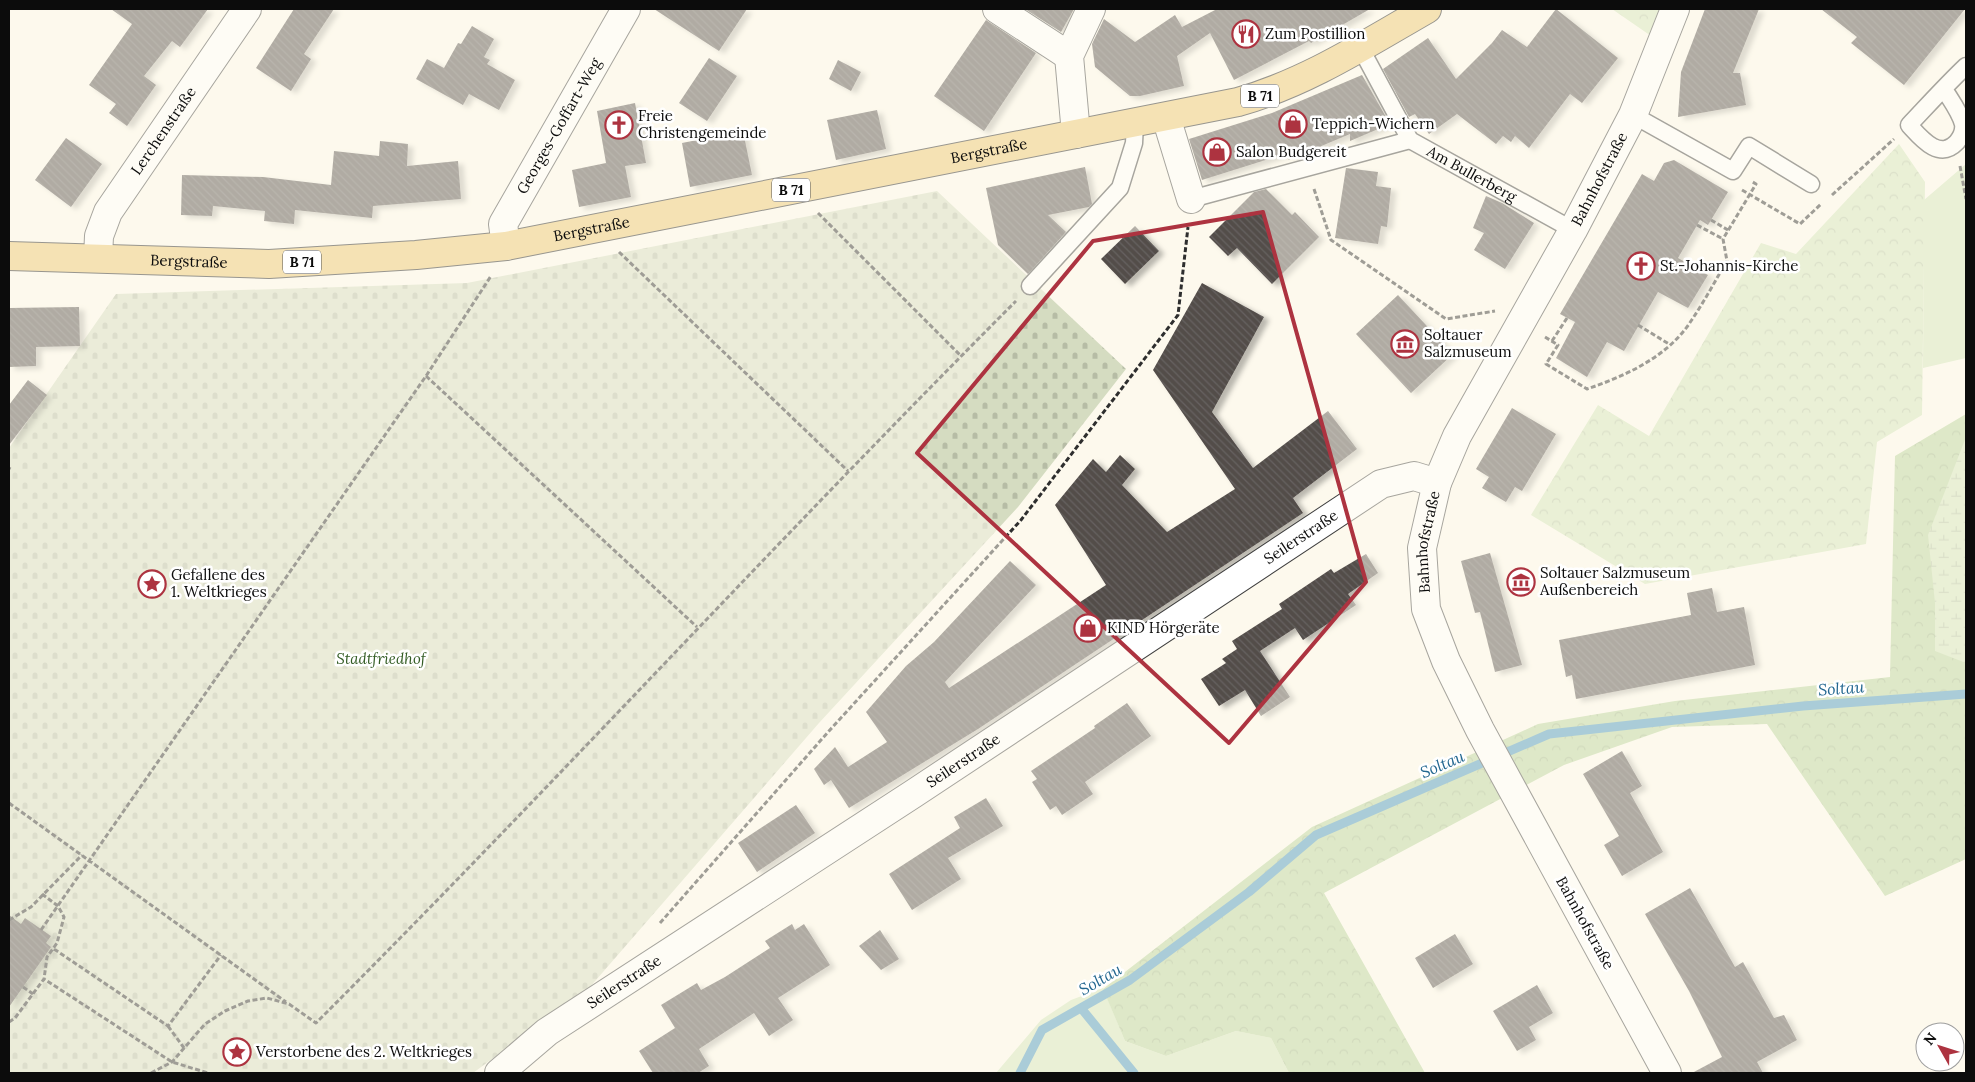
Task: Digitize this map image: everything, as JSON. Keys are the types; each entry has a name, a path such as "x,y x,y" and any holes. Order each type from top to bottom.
{"main road":[{"name":"Bergstraße","path":"9,256 269,264 416,255 506,246 1238,102 1272,92 1312,74 1427,9"}],"street":[{"name":"Lerchenstraße","path":"98,258 99,236 108,212 246,9"},
{"name":"Georges-Goffart-Weg","path":"506,246 504,224 626,9"},
{"path":"997,9 1069,56"},
{"path":"1076,134 1069,56 1091,9"},
{"name":"Bahnhofstraße","path":"1667,1073 1480,730 1446,661 1426,609 1422,548 1437,483 1457,436 1573,230 1633,115 1675,9"},
{"path":"1166,116 1191,199"},
{"name":"Seilerstraße","path":"499,1073 547,1032 913,794 1382,484 1414,476 1437,483"}],"lane":[{"name":"Am Bullerberg","path":"1360,47 1410,140 1573,230"},
{"path":"1944,89 1966,66"},
{"path":"1633,115 1734,171 1749,146 1811,184"},
{"path":"1030,286 1120,188 1134,143 1135,123"},
{"path":"1191,199 1307,166 1410,140"}],"path":[{"path":"1831,196 1896,137"},
{"path":"1959,163 1964,180 1966,200"},
{"path":"1307,166 1330,240 1446,319 1530,305"},
{"path":"1542,335 1558,345 1546,364 1586,389 1621,377 1662,352 1690,323 1726,262 1722,239 1756,184"},
{"path":"1750,195 1800,224 1825,202"},
{"path":"656,928 829,730 1021,520 1178,315 1191,199"},
{"path":"816,212 961,356"},
{"path":"1711,220 1728,230"},
{"path":"1698,225 1722,239"},
{"path":"41,930 426,376 492,273 506,246"},
{"path":"618,251 848,471"},
{"path":"9,803 316,1023 428,910 848,471 1030,286"},
{"path":"1552,341 1567,318"},
{"path":"1638,326 1670,344"},
{"path":"426,376 697,627"},
{"path":"9,920 22,914 82,855"},
{"path":"9,1022 15,1018 44,979 47,957 54,949 60,935 64,917 58,906 42,894"},
{"path":"54,949 168,1026 184,1048"},
{"path":"168,1026 221,955"},
{"path":"44,979 172,1062 208,1073"},
{"path":"22,987 33,994"},
{"path":"151,1073 172,1062 204,1024 225,1011 248,1001 267,998 289,1004"}],"highlighted area":[{"path":"1263,212 1366,582 1229,743 917,453 1093,241"}],"green space":[{"path":"1612,9 1665,9 1654,38"},
{"path":"1899,144 1925,182 1922,415 1877,442 1866,544 1645,584 1531,515 1598,405 1649,436 1761,243 1796,254"},
{"path":"1966,164 1966,358 1923,368 1924,200"},
{"name":"Stadtfriedhof","path":"937,191 1126,369 1018,507 819,723 590,987 473,1073 9,1073 9,448 116,294 467,283"},
{"path":"1966,414 1966,859 1885,896 1767,724 1672,727 1564,765 1324,893 1425,1073 1289,1073 1271,1038 1236,1031 1166,1056 1125,1041 1103,989 1312,827 1538,724 1675,701 1890,677 1895,456"},
{"path":"1966,437 1966,663 1935,651 1935,603 1928,535"},
{"path":"1103,988 1125,1041 1166,1056 1236,1031 1271,1038 1289,1073 996,1073 1041,1020 1071,1000"}],"building":[{"path":"111,9 208,9 180,47 172,41 144,76 156,85 127,126 109,113 116,104 89,85 132,24"},
{"path":"294,9 334,9 304,54 311,59 291,91 256,68"},
{"path":"654,9 747,9 719,51"},
{"path":"1025,9 1074,9 1061,32"},
{"path":"1217,9 1370,9 1311,43 1309,41 1234,80 1210,33 1177,56 1184,86 1140,96 1130,96 1095,67 1092,44 1104,19 1135,42 1175,15 1182,27"},
{"path":"1556,9 1618,58 1582,103 1570,94 1529,148 1515,136 1511,142 1503,136 1496,144 1457,114 1429,134 1415,114 1409,117 1383,69 1428,38 1456,79 1492,43 1502,30 1527,47"},
{"path":"1705,9 1759,9 1733,73 1740,73 1746,105 1678,117 1681,72"},
{"path":"1821,9 1965,9 1904,85 1851,43 1857,37"},
{"path":"986,20 1036,53 984,131 934,96"},
{"path":"472,26 494,39 484,57 490,60 487,64 515,80 499,110 469,94 463,105 416,79 427,59 444,68 458,43 461,44"},
{"path":"709,58 737,76 707,121 679,103"},
{"path":"838,60 861,72 851,91 829,79"},
{"path":"1362,75 1390,124 1350,141 1350,134 1288,160 1297,150 1202,180 1189,139 1272,113"},
{"path":"635,103 646,163 625,166 631,197 579,207 572,170 606,163 597,111"},
{"path":"877,110 886,149 836,160 827,120"},
{"path":"743,131 752,175 690,187 682,143"},
{"path":"66,138 102,164 71,207 35,180"},
{"path":"380,141 408,144 407,166 458,161 461,199 373,206 372,218 295,210 294,224 264,221 265,211 213,206 212,216 181,215 182,175 263,177 331,185 334,151 379,156"},
{"name":"St.-Johannis-Kirche","path":"1674,160 1728,192 1708,225 1700,220 1678,258 1708,275 1688,308 1658,292 1624,351 1607,342 1587,377 1556,358 1575,322 1560,314 1642,174 1654,181 1664,163"},
{"path":"1085,167 1092,204 1089,207 1048,215 1066,232 1028,274 998,245 986,188"},
{"path":"1346,168 1378,172 1376,186 1391,188 1387,227 1381,226 1378,244 1335,238"},
{"path":"1266,189 1292,215 1295,212 1319,237 1272,284 1237,248 1228,256 1209,237 1254,192"},
{"path":"1486,196 1502,203 1534,223 1505,269 1474,250 1484,233 1473,228"},
{"path":"1135,226 1159,251 1125,284 1101,259"},
{"path":"1202,283 1264,317 1212,412 1253,468 1328,411 1357,449 1293,498 1303,513 978,729 849,808 831,780 824,785 814,769 835,747 848,767 887,742 866,712 906,666 934,642 1010,561 1036,585 945,682 949,688 1106,585 1055,505 1093,459 1106,472 1120,455 1135,469 1122,485 1167,532 1235,489 1153,370"},
{"name":"Soltauer Salzmuseum","path":"1398,295 1453,354 1411,393 1356,334"},
{"path":"79,307 80,346 36,347 36,366 9,367 9,308"},
{"path":"28,380 47,395 9,445 9,405"},
{"path":"1512,408 1556,434 1522,491 1515,487 1506,502 1482,488 1489,477 1476,469"},
{"path":"1490,553 1522,665 1495,672 1480,612 1475,613 1461,561"},
{"path":"1366,554 1378,573 1348,594 1356,605 1303,640 1295,628 1260,651 1290,697 1261,716 1245,690 1219,706 1201,679 1226,663 1222,659 1237,649 1232,641 1282,609 1279,604 1331,569 1334,573"},
{"path":"1712,588 1717,612 1744,607 1755,665 1576,699 1572,675 1566,677 1559,640 1691,615 1687,593"},
{"path":"1127,703 1151,736 1085,782 1093,794 1062,815 1056,806 1050,810 1032,782 1037,779 1031,771 1095,728 1094,726"},
{"path":"1622,751 1642,786 1630,793 1663,852 1622,876 1604,845 1619,836 1583,774"},
{"path":"986,798 1003,826 948,858 961,879 912,910 889,874 960,828 954,817"},
{"path":"796,805 815,833 757,872 738,843"},
{"path":"1690,888 1735,967 1743,962 1774,1018 1784,1015 1797,1040 1757,1062 1763,1073 1692,1073 1722,1057 1689,991 1645,914"},
{"path":"9,915 21,924 25,918 51,936 46,943 51,947 9,1007"},
{"path":"792,924 795,930 804,924 830,965 778,998 793,1020 769,1036 754,1013 699,1049 709,1066 698,1073 653,1073 639,1051 675,1028 661,1005 697,983 701,990 725,977 770,948 765,941"},
{"path":"880,930 899,959 881,970 859,946"},
{"path":"1455,934 1473,964 1433,988 1415,958"},
{"path":"1537,985 1553,1013 1529,1027 1536,1040 1517,1051 1493,1011"}],"waterway":[{"name":"Soltau","path":"1020,1073 1042,1030 1130,980 1249,892 1316,835 1549,734 1803,706 1966,694"},
{"path":"1081,1008 1134,1073"}],"place":[{"name":"Zum Postillion","path":"1246,34"},
{"name":"Teppich-Wichern","path":"1293,124"},
{"name":"Freie Christengemeinde","path":"619,125"},
{"name":"Salon Budgereit","path":"1217,152"},
{"name":"St.-Johannis-Kirche","path":"1641,266"},
{"name":"Soltauer Salzmuseum","path":"1405,344"},
{"name":"Soltauer Salzmuseum Außenbereich","path":"1521,582"},
{"name":"Gefallene des 1. Weltkrieges","path":"152,584"},
{"name":"KIND Hörgeräte","path":"1088,628"},
{"name":"Verstorbene des 2. Weltkrieges","path":"237,1052"}]}
